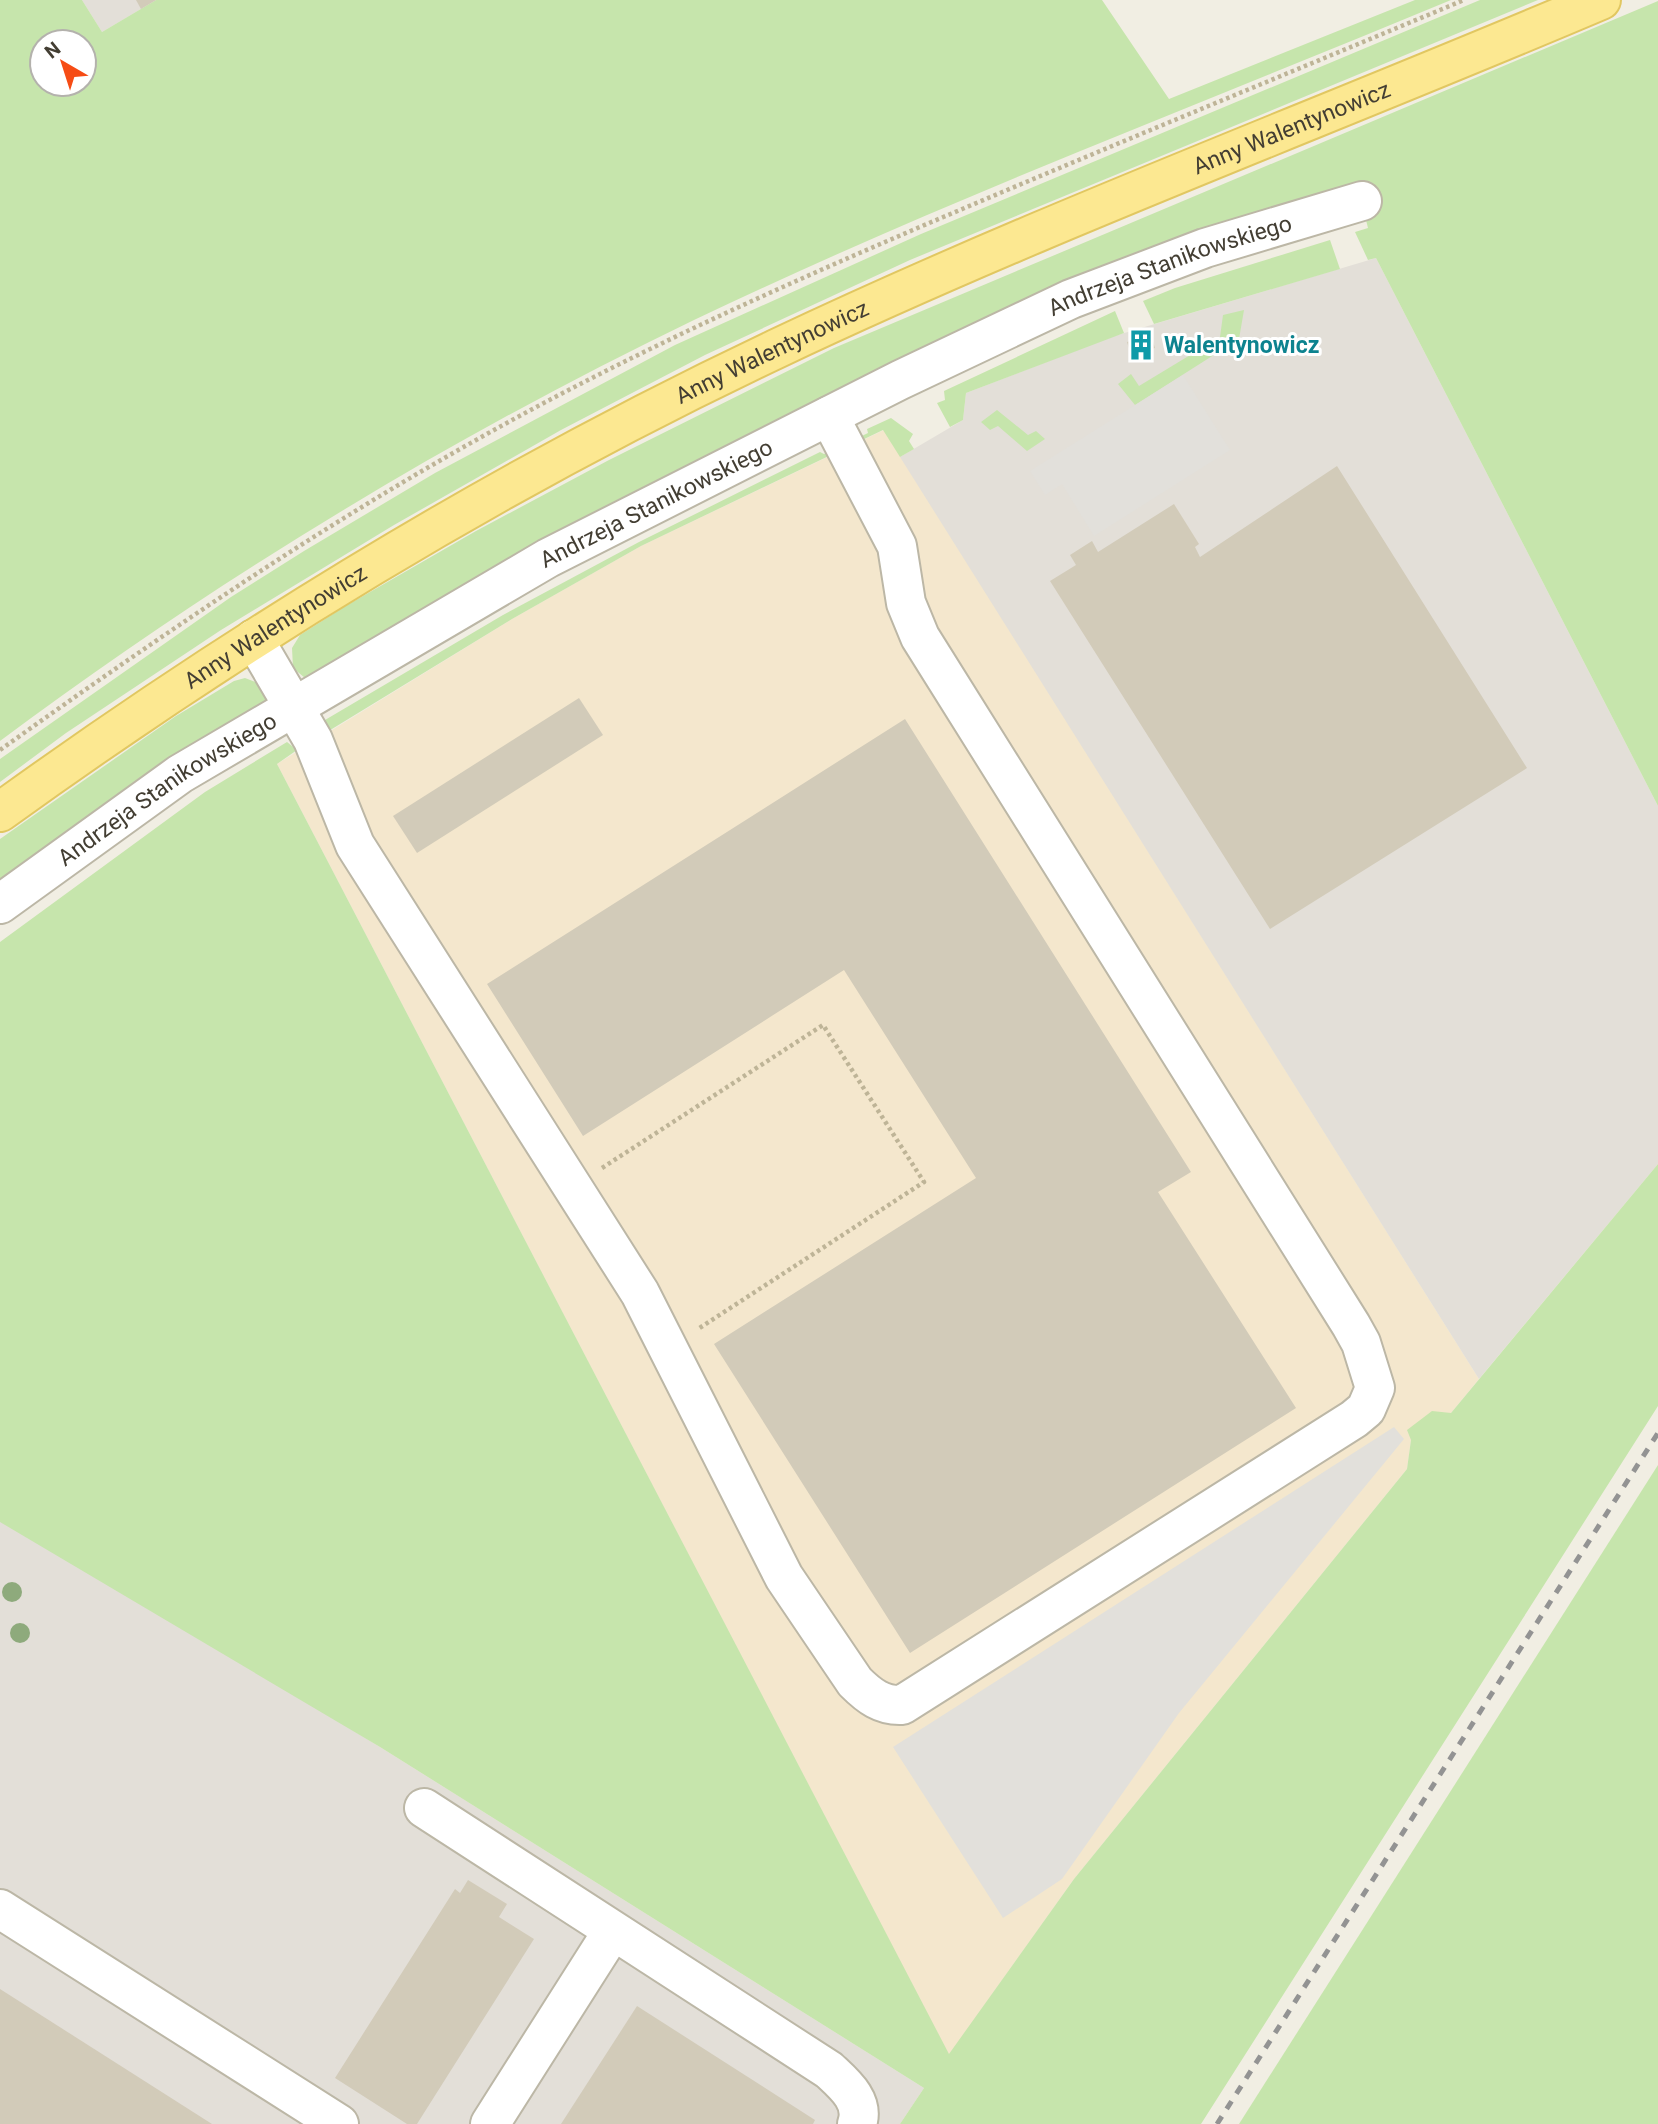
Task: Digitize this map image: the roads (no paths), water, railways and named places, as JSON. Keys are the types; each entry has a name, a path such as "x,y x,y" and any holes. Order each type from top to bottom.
{"main road":[{"name":"Anny Walentynowicz","path":"0,813 134,718 254,639 471,508 642,415 775,350 983,257 1601,0"}],"street":[{"name":"Andrzeja Stanikowskiego","path":"0,904 128,809 294,705 548,558 989,336 1136,272 1269,227 1362,201"},
{"path":"254,639 294,705 326,768 344,822 355,845 640,1293 784,1577 855,1682 868,1696 902,1705 1354,1419 1366,1409 1375,1388 1361,1343 1351,1325 920,637 906,603 897,546 829,416"},
{"path":"424,1808 829,2070 847,2086 857,2103 857,2124"},
{"path":"0,1909 339,2124"},
{"path":"490,2124 612,1932"}],"railway":[{"path":"1217,2124 1658,1433"}],"place":[{"name":"Walentynowicz","path":"1141,345"}]}
